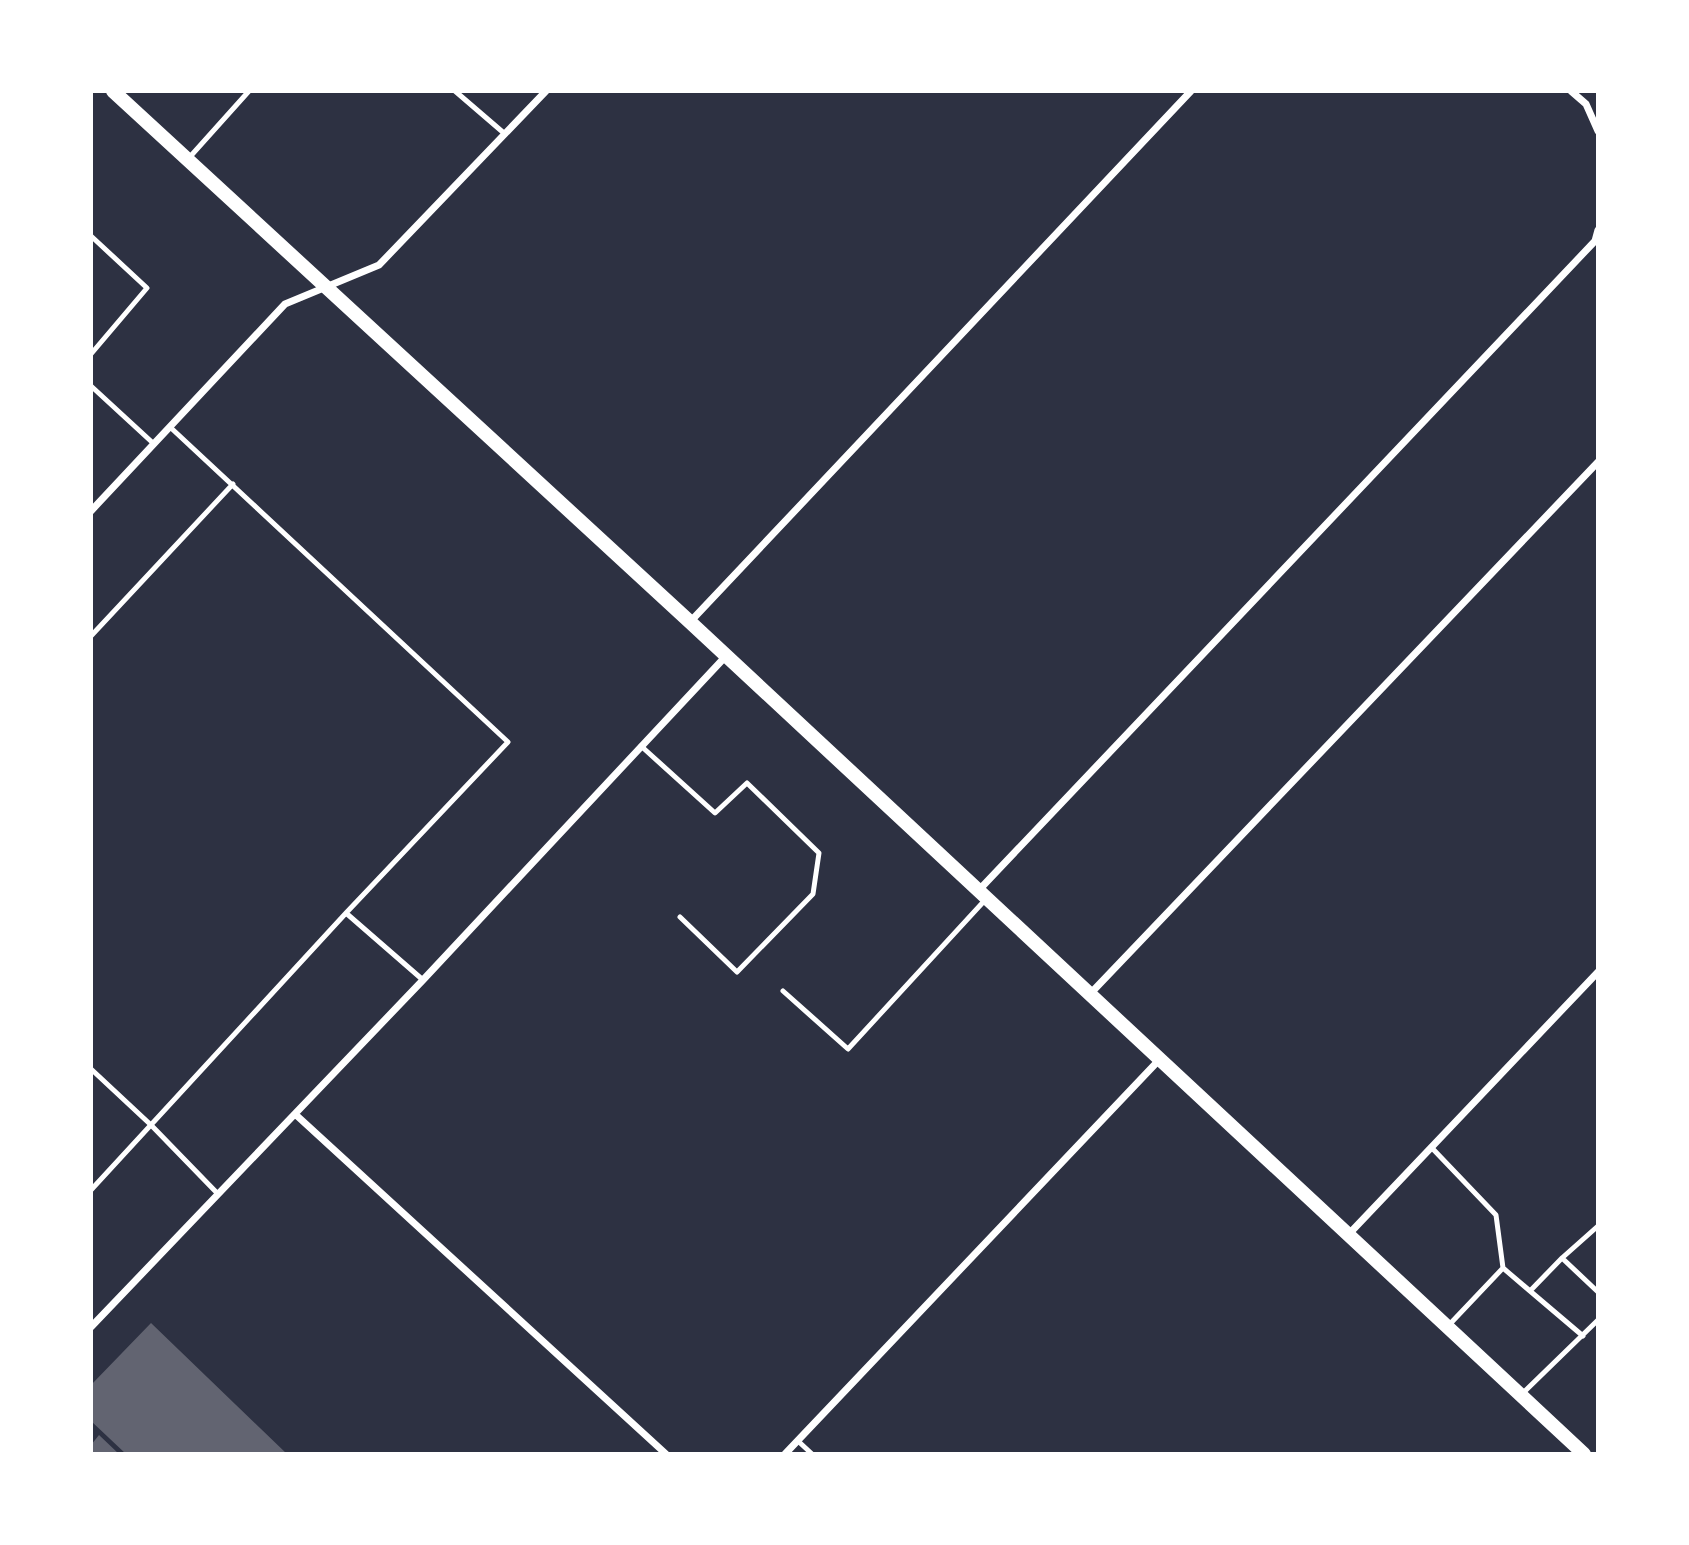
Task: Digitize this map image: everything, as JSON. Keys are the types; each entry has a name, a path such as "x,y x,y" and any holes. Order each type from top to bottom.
{"main road":[{"path":"113,91 690,622 1584,1454"}],"street":[{"path":"91,511 285,304 379,265 546,91"},
{"path":"690,622 1191,91"},
{"path":"1571,91 1586,104 1598,131"},
{"path":"982,895 1595,241 1598,230"},
{"path":"1090,994 1598,461"},
{"path":"91,1327 424,980 726,656"},
{"path":"1348,1235 1598,972"},
{"path":"785,1454 1160,1059"},
{"path":"295,1114 666,1454"}],"lane":[{"path":"188,160 249,91"},
{"path":"455,91 505,134"},
{"path":"91,236 147,288 91,354"},
{"path":"91,386 154,444"},
{"path":"91,1190 508,742 170,427"},
{"path":"91,636 233,484"},
{"path":"641,746 715,813 747,783 820,853 813,894 737,972 680,917"},
{"path":"783,991 848,1049 982,895"},
{"path":"346,913 424,980"},
{"path":"91,1069 151,1125 218,1194"},
{"path":"1431,1146 1496,1215 1503,1268 1583,1336"},
{"path":"1530,1291 1598,1226"},
{"path":"1562,1258 1598,1292"},
{"path":"1448,1326 1503,1268"},
{"path":"1521,1395 1598,1320"},
{"path":"798,1441 812,1454"}],"building":[{"path":"151,1323 287,1454 126,1454 91,1421 91,1385"},
{"path":"99,1435 119,1454 91,1454 91,1445"}]}
